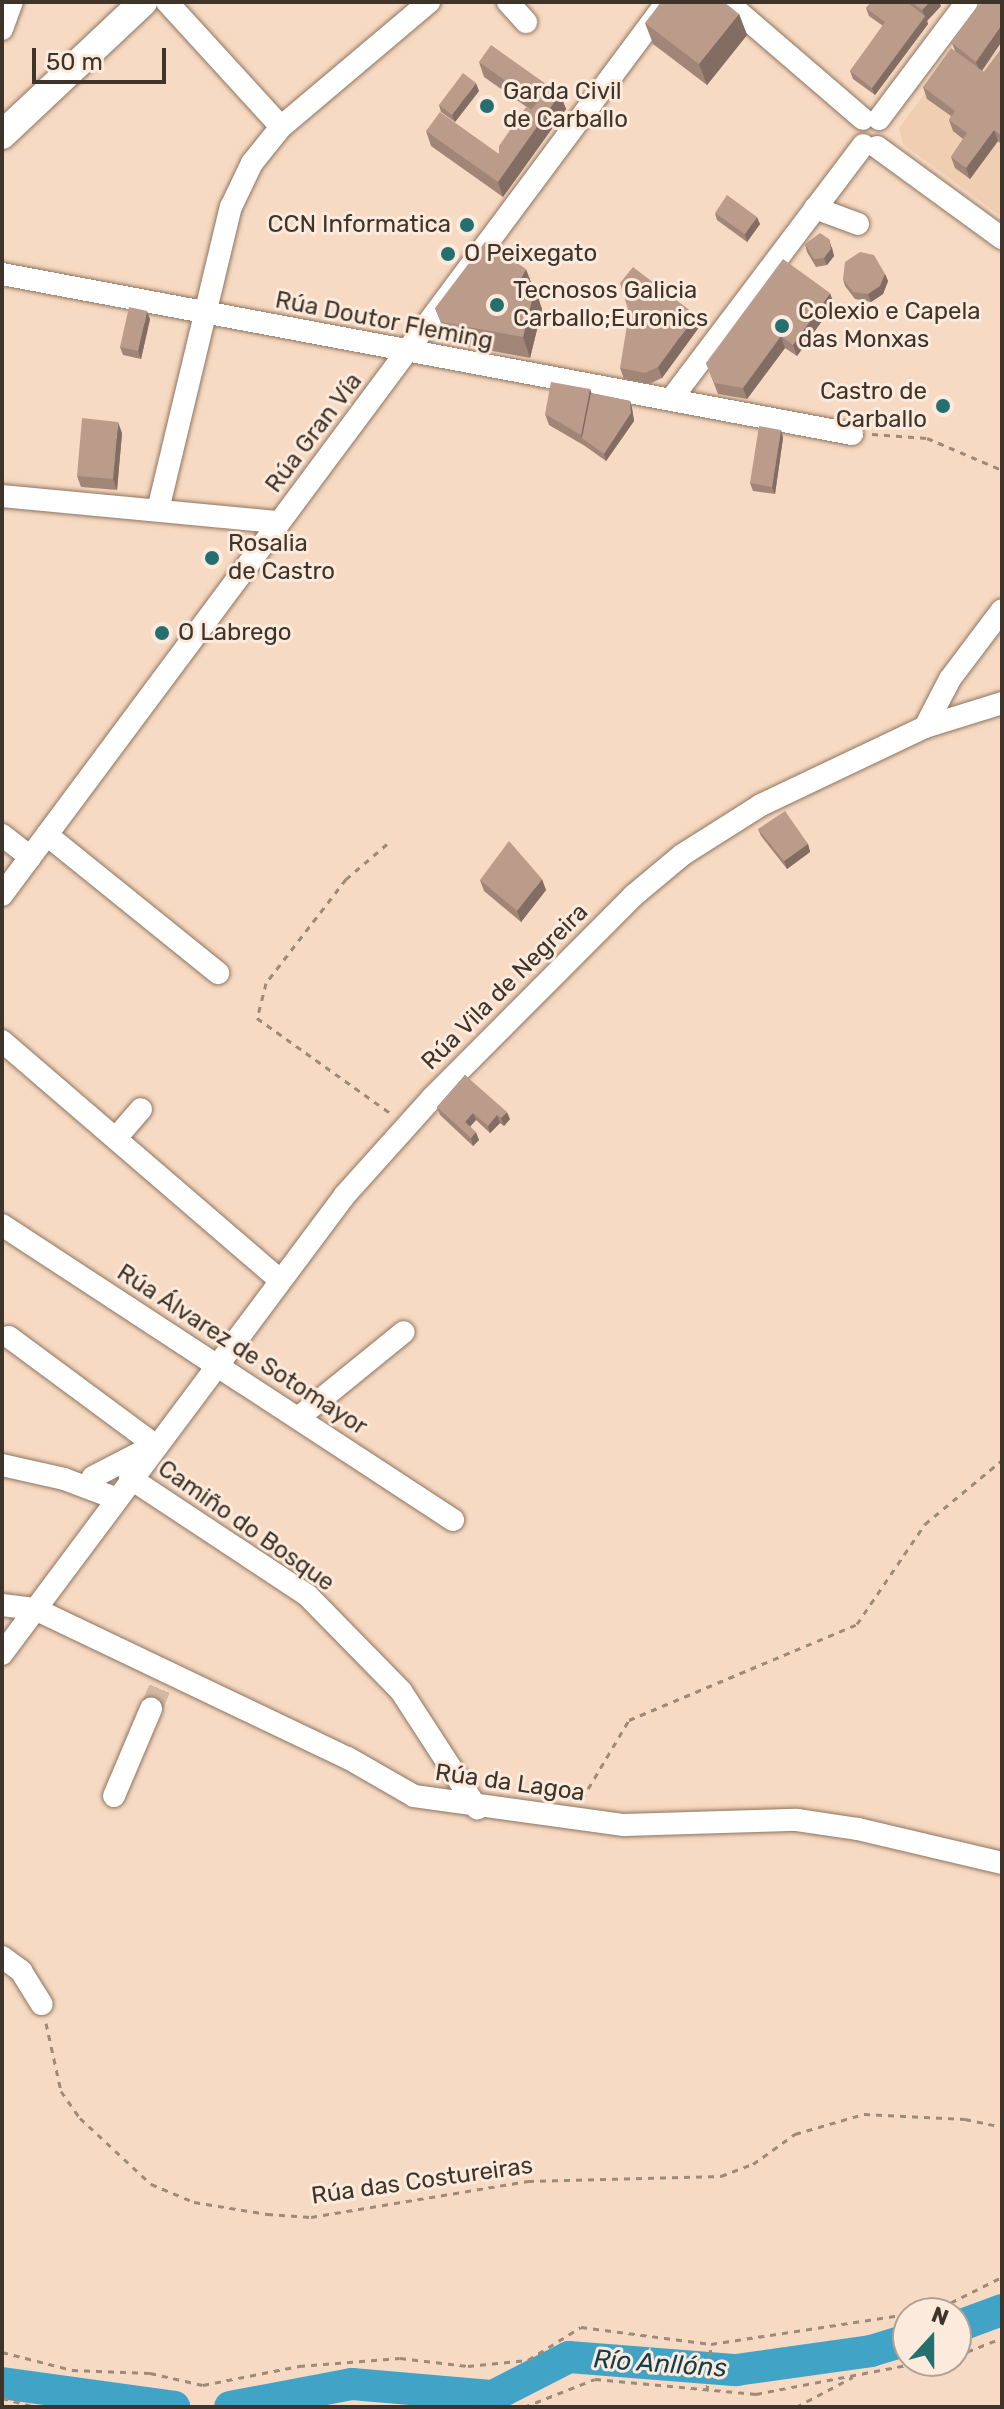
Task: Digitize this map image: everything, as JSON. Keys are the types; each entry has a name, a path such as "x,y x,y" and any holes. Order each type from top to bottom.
{"main road":[{"path":"2,135 143,2"}],"street":[{"path":"2,29 12,2"},
{"path":"167,2 281,127"},
{"path":"158,510 231,207 252,163 281,127 429,2"},
{"path":"508,2 526,22"},
{"name":"Rúa Gran Vía","path":"2,895 667,2"},
{"path":"727,2 871,119"},
{"path":"967,2 871,119 856,130 870,146 1002,238"},
{"path":"672,398 870,146"},
{"path":"820,210 821,216 856,227"},
{"name":"Rúa Doutor Fleming","path":"2,274 406,353 672,398 852,434"},
{"path":"2,496 279,522"},
{"path":"925,727 950,679 1002,610"},
{"name":"Rúa Vila de Negreira","path":"2,1654 126,1480 279,1279 407,1124 568,958 682,855 761,805 925,727 1002,703"},
{"path":"2,835 30,857"},
{"path":"47,835 218,973"},
{"path":"2,1041 279,1279"},
{"path":"116,1138 141,1109"},
{"name":"Rúa Álvarez de Sotomayor","path":"2,1225 453,1520"},
{"path":"298,1418 404,1332"},
{"path":"9,1337 155,1445"},
{"path":"126,1480 136,1431"},
{"name":"Camiño do Bosque","path":"2,1465 78,1481 126,1480 308,1596 401,1691 477,1808"},
{"name":"Rúa Vila de Negreira","path":"78,1481 126,1480"},
{"path":"78,1481 96,1524"},
{"name":"Rúa da Lagoa","path":"2,1605 35,1609 348,1758 414,1796 477,1808 624,1825 797,1820 858,1829 1002,1863"},
{"path":"114,1796 151,1709"},
{"path":"2,1957 21,1971 42,2004"}],"path":[{"path":"852,434 927,438 1002,470"},
{"path":"387,844 346,879 266,983 257,1018 407,1124"},
{"path":"570,1819 629,1720 857,1624 925,1524 1002,1460"},
{"name":"Rúa das Costureiras","path":"42,2004 61,2091 100,2138 151,2184 194,2202 267,2214 311,2217 528,2181 721,2176 753,2164 795,2134 864,2114 965,2119 1002,2127"},
{"path":"962,2297 1002,2277"},
{"path":"2,2352 72,2370 150,2373 203,2385 299,2366 400,2358 468,2366 528,2360 581,2327 711,2344 892,2316"},
{"path":"972,2350 1002,2338"},
{"path":"707,2391 711,2344"},
{"path":"524,2407 595,2379 756,2394 892,2368"},
{"path":"796,2407 857,2375"},
{"path":"2,2398 35,2407"}],"shaded area":[{"path":"993,2 1002,2 1002,217 903,144 899,128"}],"building":[{"path":"661,2 724,2 739,14 699,64 645,23"},
{"path":"871,2 907,2 925,16 872,88 850,71 885,22 866,8"},
{"path":"911,2 930,2 922,10"},
{"path":"982,2 1002,2 1002,24 976,62 952,43"},
{"path":"491,45 560,94 498,182 426,131 440,112 499,154 499,146 526,107 531,110 537,103 479,62"},
{"path":"951,48 984,72 1002,48 1002,136 994,130 966,168 951,157 967,133 949,120 955,111 923,87"},
{"path":"463,73 476,83 452,115 439,105"},
{"path":"727,195 757,217 745,234 715,213"},
{"path":"820,233 829,239 831,249 824,258 814,259 805,244"},
{"path":"485,242 526,269 517,285 535,288 523,337 441,322 435,308"},
{"path":"860,252 874,255 885,274 880,286 868,294 853,292 843,279 845,262"},
{"name":"Colexio e Capela das Monxas","path":"783,259 830,293 793,345 781,336 743,388 714,383 706,363"},
{"path":"633,267 696,315 658,367 645,373 620,368 629,313 620,283"},
{"path":"129,307 147,311 138,351 120,347"},
{"path":"551,382 590,389 581,435 545,414"},
{"path":"591,393 630,401 631,413 604,454 582,438"},
{"path":"82,418 118,422 113,479 77,476"},
{"path":"759,426 781,430 772,487 750,483"},
{"path":"785,811 808,844 784,861 758,829"},
{"path":"509,841 542,879 517,911 480,880"},
{"path":"465,1075 507,1112 501,1118 497,1115 488,1126 473,1113 465,1122 476,1132 471,1138 437,1107"}],"waterway":[{"name":"Río Anllóns","path":"972,2321 1002,2310"},
{"name":"Río Anllóns","path":"230,2407 352,2384 493,2396 569,2357 736,2370 871,2351 892,2345"},
{"name":"Río Anllóns","path":"2,2383 174,2407"}],"tunnel":[{"path":"151,1709 167,1671"}],"place":[{"name":"Garda Civil de Carballo","path":"487,106"},
{"name":"CCN Informatica","path":"467,225"},
{"name":"O Peixegato","path":"448,254"},
{"name":"Tecnosos Galicia Carballo;Euronics","path":"497,305"},
{"name":"Colexio e Capela das Monxas","path":"782,326"},
{"name":"Castro de Carballo","path":"943,406"},
{"name":"Rosalia de Castro","path":"212,558"},
{"name":"O Labrego","path":"162,633"}]}
